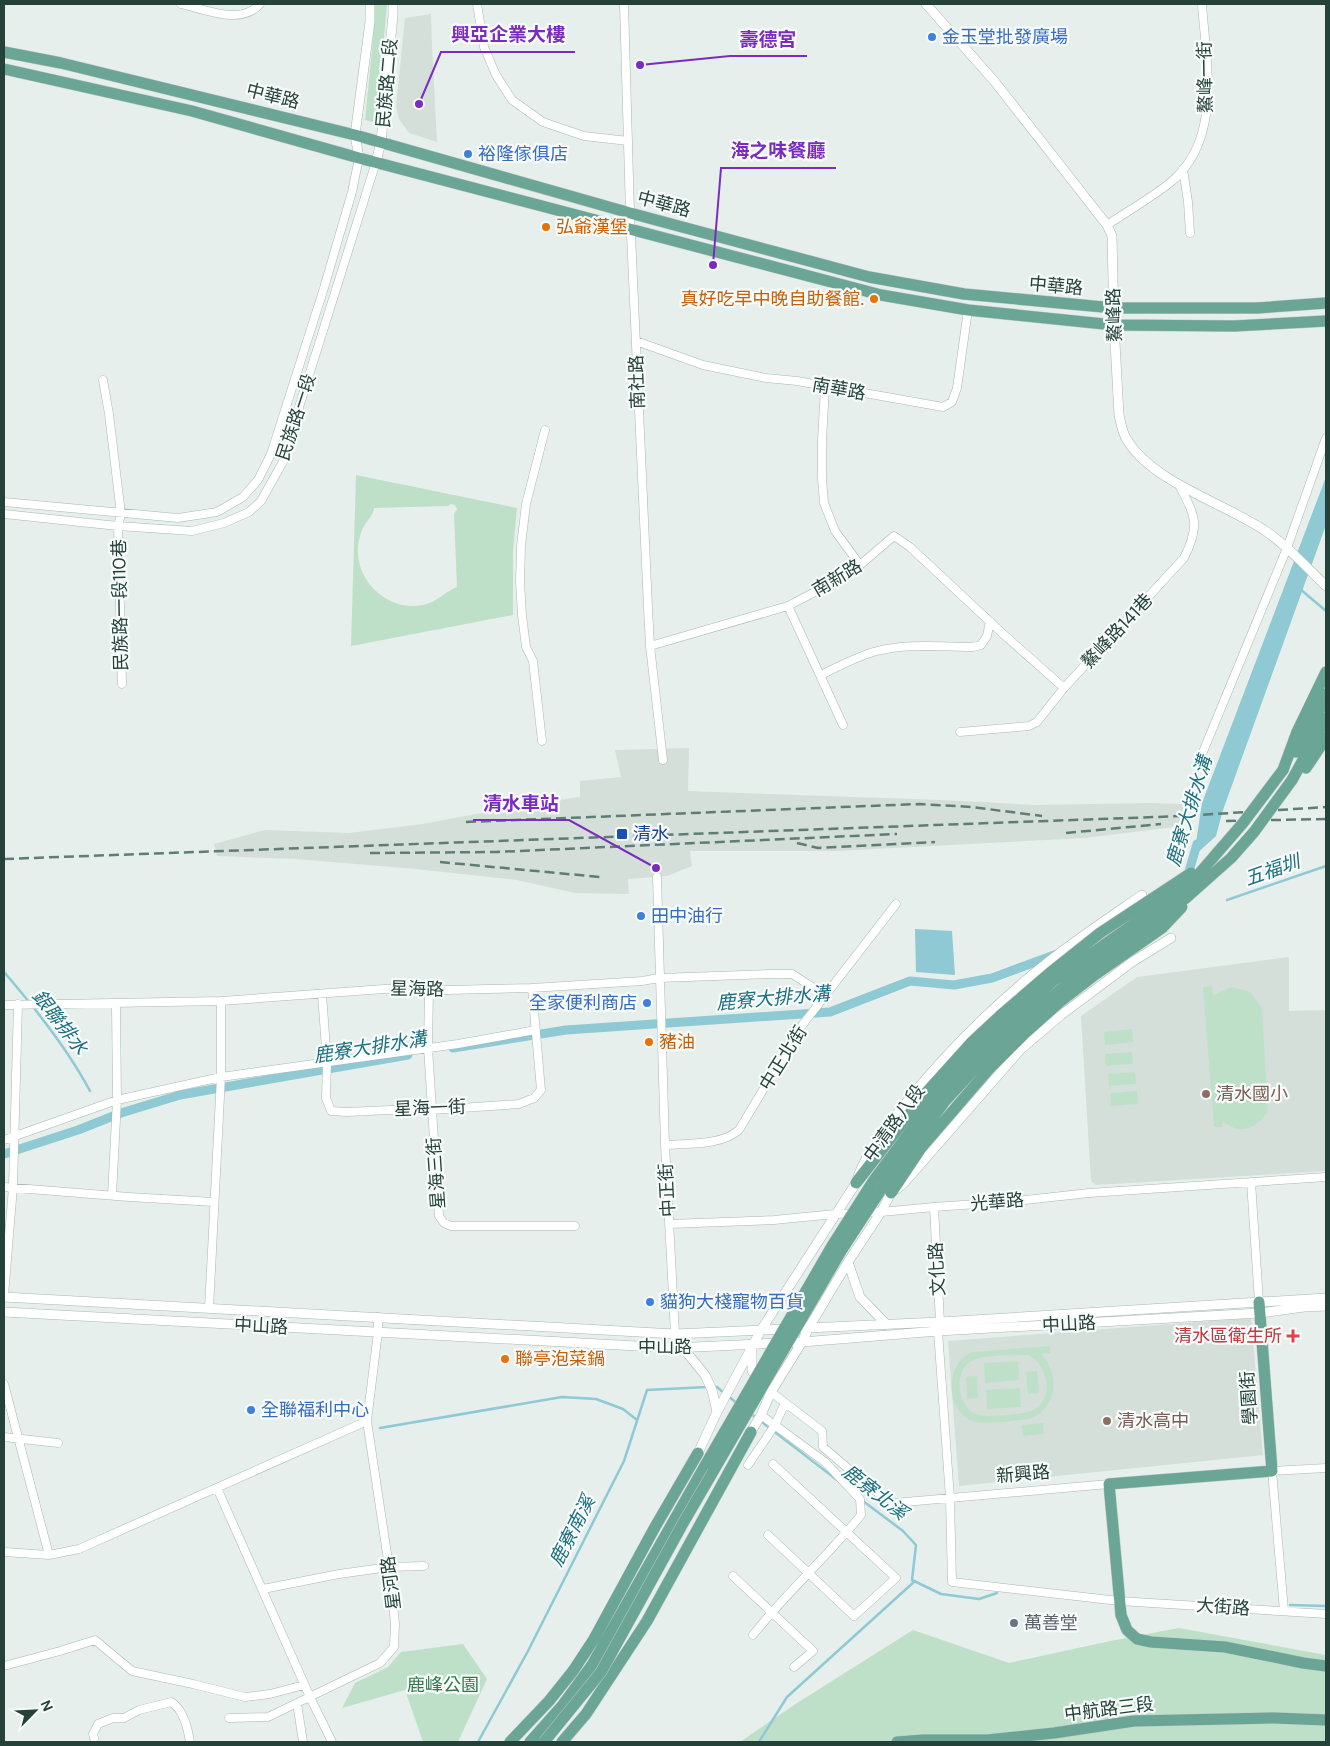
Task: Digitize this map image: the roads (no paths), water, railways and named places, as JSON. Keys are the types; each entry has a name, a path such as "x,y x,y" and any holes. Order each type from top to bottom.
{"main road":[{"name":"中華路","path":"4,52 61,63 355,135 630,213 869,277 964,294 1114,308 1257,308 1326,303"},
{"name":"中華路","path":"4,69 192,111 359,158 881,295 968,310 1114,325 1234,326 1326,321"},
{"path":"1283,770 1297,732 1326,672"},
{"path":"530,1742 562,1706 592,1665 832,1246 874,1180 939,1093 986,1042 1053,981 1162,904 1198,875 1243,824 1283,770 1321,707 1326,694"},
{"path":"544,1742 601,1672 682,1525 841,1251 886,1182 945,1101 1017,1026 1071,981 1186,898 1231,858 1292,780 1326,718"},
{"path":"1292,780 1302,775 1326,738"},
{"path":"856,1183 926,1093 972,1042 1001,1015 1100,933 1185,876 1206,865"},
{"path":"891,1193 921,1148 989,1069 1024,1034 1061,1001 1096,974 1162,928 1202,884"},
{"name":"學園街","path":"1259,1308 1272,1471"},
{"path":"562,1742 586,1714 646,1621 750,1432"},
{"path":"510,1742 549,1701 594,1639 698,1453"},
{"name":"新興路","path":"1109,1484 1272,1471"},
{"path":"1109,1484 1121,1615 1127,1630 1137,1639 1151,1642 1224,1647 1326,1666"},
{"name":"中航路三段","path":"897,1742 987,1740 1054,1733 1134,1721 1247,1718 1326,1720"}],"street":[{"path":"182,4 224,14 238,15 251,12 260,4"},
{"name":"民族路二段","path":"359,158 355,135 370,22 370,4"},
{"name":"民族路二段","path":"376,162 381,142 393,4"},
{"path":"477,4 484,47 496,75 512,100 543,122 584,136 628,141"},
{"name":"南社路","path":"624,4 630,213 650,646 663,760"},
{"name":"鰲峰路","path":"926,4 995,82 1107,225 1112,236 1119,415 1121,428 1127,441 1149,464 1179,485 1267,532 1326,586"},
{"name":"鰲峰一街","path":"1107,225 1172,181 1183,169 1200,141 1207,118 1208,92 1202,4"},
{"name":"民族路一段","path":"4,502 178,518 218,512 243,497 258,480 271,454 352,192 359,158"},
{"name":"民族路一段","path":"4,514 118,526 192,531 224,523 249,512 261,501 285,458 376,162"},
{"path":"1183,169 1190,233"},
{"name":"南華路","path":"636,341 703,365 766,378 797,381 943,407 952,402 955,396 968,310"},
{"path":"103,380 121,514"},
{"path":"826,387 822,440 824,503 835,530 860,566"},
{"path":"542,741 533,661 526,647 520,582 521,546 526,504 545,430"},
{"path":"1198,764 1289,551 1326,438"},
{"name":"鰲峰路141巷","path":"960,732 1029,726 1037,722 1064,688 1184,558 1190,546 1194,530 1194,514 1179,485"},
{"name":"民族路一段110巷","path":"121,514 118,526 122,684"},
{"name":"南新路","path":"650,646 788,606 860,566 894,536 910,547 990,621"},
{"path":"788,606 843,725"},
{"path":"990,621 1064,688"},
{"path":"821,675 849,661 878,650 973,647 981,645 987,636 990,621"},
{"path":"657,877 660,978"},
{"path":"750,1432 808,1329 891,1193 904,1183 1020,1050 1061,1015 1132,962 1171,938 1142,894"},
{"name":"中清路八段","path":"698,1453 752,1344 856,1183 859,1172 878,1139 895,1117 934,1069 985,1018 1034,974 1142,894"},
{"name":"中正北街","path":"665,1145 720,1141 731,1137 739,1130 800,1028 896,904"},
{"name":"星海路","path":"4,1005 221,1001 384,989 532,988 642,981 660,978 770,974 792,974 825,995"},
{"name":"中正街","path":"660,978 668,1224 675,1334 679,1348"},
{"name":"星海一街","path":"322,994 327,1062 326,1098 331,1111 432,1110 519,1104 534,1098 541,1090 532,988"},
{"name":"星海三街","path":"428,989 428,1048 439,1216 444,1223 451,1226 575,1226"},
{"path":"209,1308 221,1077 221,1001"},
{"path":"4,1296 13,1187 18,1004"},
{"path":"112,1195 117,1100 116,1004"},
{"path":"4,1140 117,1100 221,1077 428,1048 536,1030"},
{"name":"光華路","path":"668,1224 774,1220 1006,1202 1089,1193 1326,1178"},
{"name":"學園街","path":"1251,1182 1259,1308"},
{"path":"4,1187 214,1202"},
{"name":"文化路","path":"934,1207 939,1327 950,1498"},
{"path":"848,1262 860,1297 887,1325"},
{"name":"中山路","path":"4,1296 675,1334 887,1325 939,1327"},
{"name":"中山路","path":"1259,1308 1326,1298"},
{"name":"中山路","path":"4,1312 679,1348 802,1342 939,1327 1259,1308 1326,1306"},
{"name":"星河路","path":"229,1718 268,1717 380,1663 394,1647 395,1624 389,1566 367,1421 378,1332 378,1317"},
{"path":"752,1344 752,1371 765,1389 771,1392"},
{"path":"679,1348 705,1375 712,1390 717,1412"},
{"path":"4,1384 49,1555"},
{"name":"新興路","path":"771,1392 822,1431 823,1447 872,1490 894,1503 1109,1484"},
{"path":"748,1465 775,1425 785,1402"},
{"path":"753,1635 771,1612 808,1575 861,1515 860,1498 825,1462 761,1415"},
{"path":"4,1552 49,1555 79,1548 367,1421"},
{"path":"4,1438 58,1443"},
{"path":"768,1535 808,1575 854,1616 896,1578 773,1464"},
{"name":"新興路","path":"1272,1471 1326,1468"},
{"name":"學園街","path":"1272,1471 1284,1611"},
{"path":"217,1488 304,1685 332,1742"},
{"name":"大街路","path":"950,1498 952,1582 1119,1601 1326,1614"},
{"path":"262,1589 389,1566 424,1566"},
{"path":"733,1576 813,1651 794,1667"},
{"path":"4,1666 94,1640 132,1671 245,1697 270,1694 304,1685"},
{"path":"94,1738 93,1734 98,1724 113,1718 124,1718 139,1710 170,1702 177,1705 189,1732 190,1742"},
{"path":"297,1703 303,1742"}],"water":[{"path":"1326,477 1326,525 1223,810 1216,836 1194,856 1202,803"},
{"path":"915,929 952,931 955,975 916,972"}],"waterway":[{"path":"1300,589 1326,611"},
{"name":"鹿寮大排水溝","path":"1187,878 1197,844"},
{"name":"五福圳","path":"1227,900 1326,866"},
{"name":"鹿寮大排水溝","path":"1093,941 1105,937 1126,922"},
{"name":"鹿寮大排水溝","path":"453,1048 566,1030 830,1012 910,981 954,985 992,978 1057,954"},
{"name":"銀聯排水","path":"4,972 50,1029 90,1091"},
{"name":"鹿寮大排水溝","path":"4,1154 78,1130 121,1113 180,1095 408,1055"},
{"name":"鹿寮南溪","path":"478,1742 528,1651 624,1461 647,1390 708,1387"},
{"name":"鹿寮南溪","path":"714,1387 717,1387 724,1393"},
{"name":"鹿寮北溪","path":"728,1396 738,1404"},
{"path":"380,1428 562,1397 596,1399 623,1409 637,1420"},
{"name":"鹿寮北溪","path":"750,1413 841,1483"},
{"name":"鹿寮北溪","path":"863,1501 903,1531 916,1545 912,1580 941,1594 979,1599 997,1593"},
{"path":"759,1742 787,1697 915,1581"},
{"name":"鹿寮北溪","path":"1290,1605 1326,1606"}],"railway":[{"path":"466,822 919,804 972,807 1042,816"},
{"path":"4,859 1183,816 1326,807"},
{"path":"1226,821 1326,819"},
{"path":"1066,833 1161,824"},
{"path":"370,853 496,852 897,834"},
{"path":"797,843 818,848 935,842"},
{"path":"440,862 600,877"}],"place":[{"name":"金玉堂批發廣場","path":"932,37"},
{"name":"壽德宮","path":"640,65"},
{"name":"興亞企業大樓","path":"419,104"},
{"name":"裕隆傢俱店","path":"468,154"},
{"name":"弘爺漢堡","path":"546,227"},
{"name":"海之味餐廳","path":"713,265"},
{"name":"真好吃早中晚自助餐館.","path":"874,299"},
{"name":"清水","path":"622,834"},
{"name":"清水車站","path":"656,868"},
{"name":"田中油行","path":"641,916"},
{"name":"全家便利商店","path":"647,1003"},
{"name":"豬油","path":"649,1042"},
{"name":"清水國小","path":"1206,1094"},
{"name":"貓狗大棧寵物百貨","path":"650,1302"},
{"name":"清水區衛生所","path":"1293,1336"},
{"name":"聯亭泡菜鍋","path":"505,1359"},
{"name":"全聯福利中心","path":"251,1410"},
{"name":"清水高中","path":"1107,1421"},
{"name":"萬善堂","path":"1014,1623"}],"park label":[{"name":"鹿峰公園","path":"443,1685"}]}
